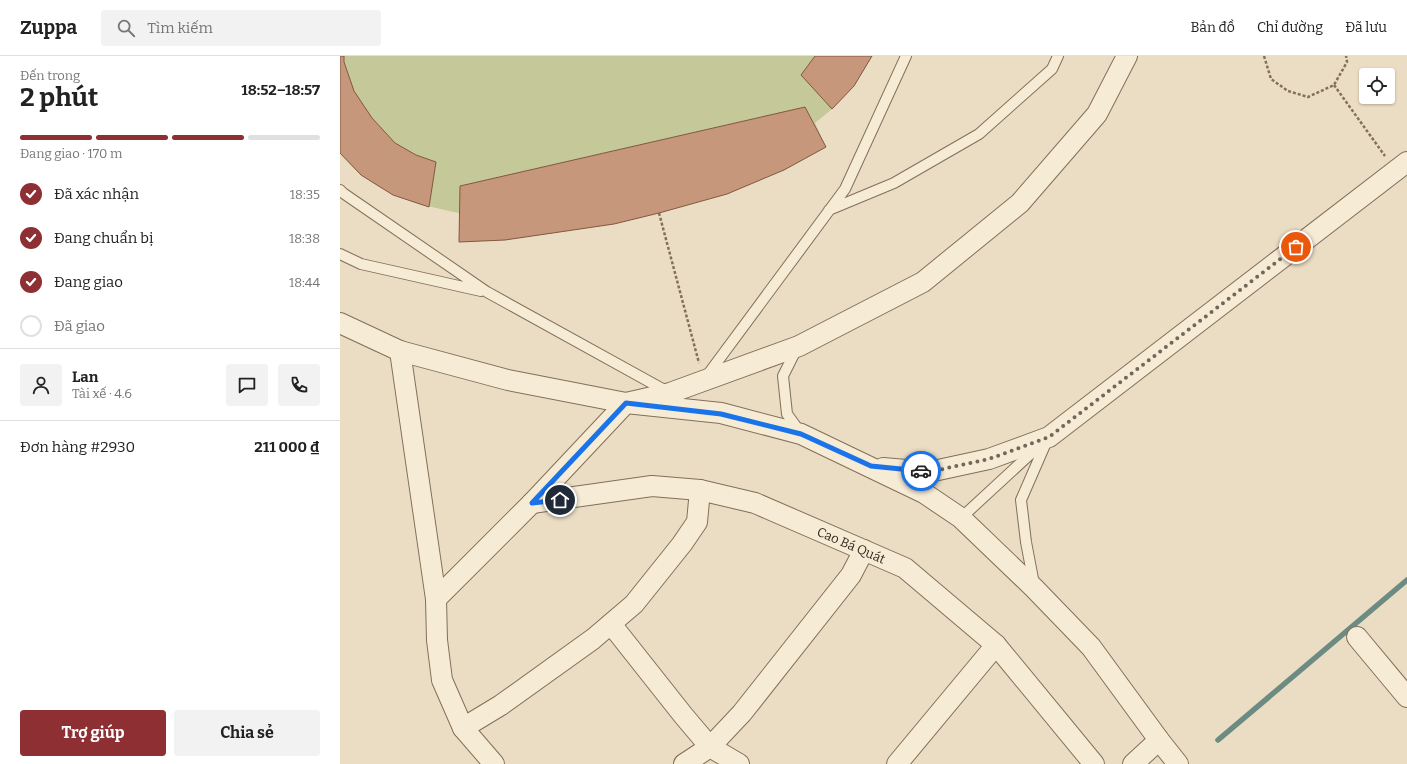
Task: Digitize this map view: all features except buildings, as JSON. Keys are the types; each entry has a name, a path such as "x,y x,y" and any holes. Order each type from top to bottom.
{"street":[{"path":"436,599 532,503 626,403 670,393 799,346 923,282 1020,203 1097,114 1127,56"},
{"path":"871,466 929,472 989,459 1049,437 1401,167"},
{"path":"340,323 400,351 508,380 626,403 721,414 801,434 871,466 924,493 961,518 1034,588 1091,647 1178,764"},
{"path":"400,351 436,599 437,640 442,680 463,728 494,764"},
{"name":"Cao Bá Quát","path":"532,503 652,486 700,490 755,503 905,568 996,645 1094,764"},
{"path":"463,728 502,704 593,639 634,604 686,539 697,522 700,490"},
{"path":"684,764 710,748 742,713 851,575 864,550"},
{"path":"611,624 710,748 739,764"},
{"path":"1357,637 1407,697"},
{"path":"896,764 996,645"},
{"path":"1133,764 1159,740"}],"lane":[{"path":"704,380 845,189 906,56"},
{"path":"829,210 894,183 979,134 1052,69 1058,56"},
{"path":"340,190 342,193 487,292 670,393"},
{"path":"340,254 361,264 487,292"},
{"path":"799,346 783,376 787,414 801,434"},
{"path":"961,518 1049,437"},
{"path":"1034,588 1021,500 1049,437"}],"path":[{"path":"1264,56 1271,79 1288,92 1308,97 1334,85 1347,62 1346,56"},
{"path":"1334,85 1401,167"},
{"path":"659,213 704,380"}],"green space":[{"path":"340,56 872,56 854,86 832,109 815,123 826,147 784,170 614,224 505,240 459,242 459,213 421,204 384,190 359,173 340,153"}],"waterway":[{"path":"1218,740 1407,580"}],"way so far":[{"path":"921,471 929,472 989,459 1049,437 1296,247"}],"route":[{"path":"560,500 532,503 626,403 721,414 801,434 871,466 921,471"}]}
